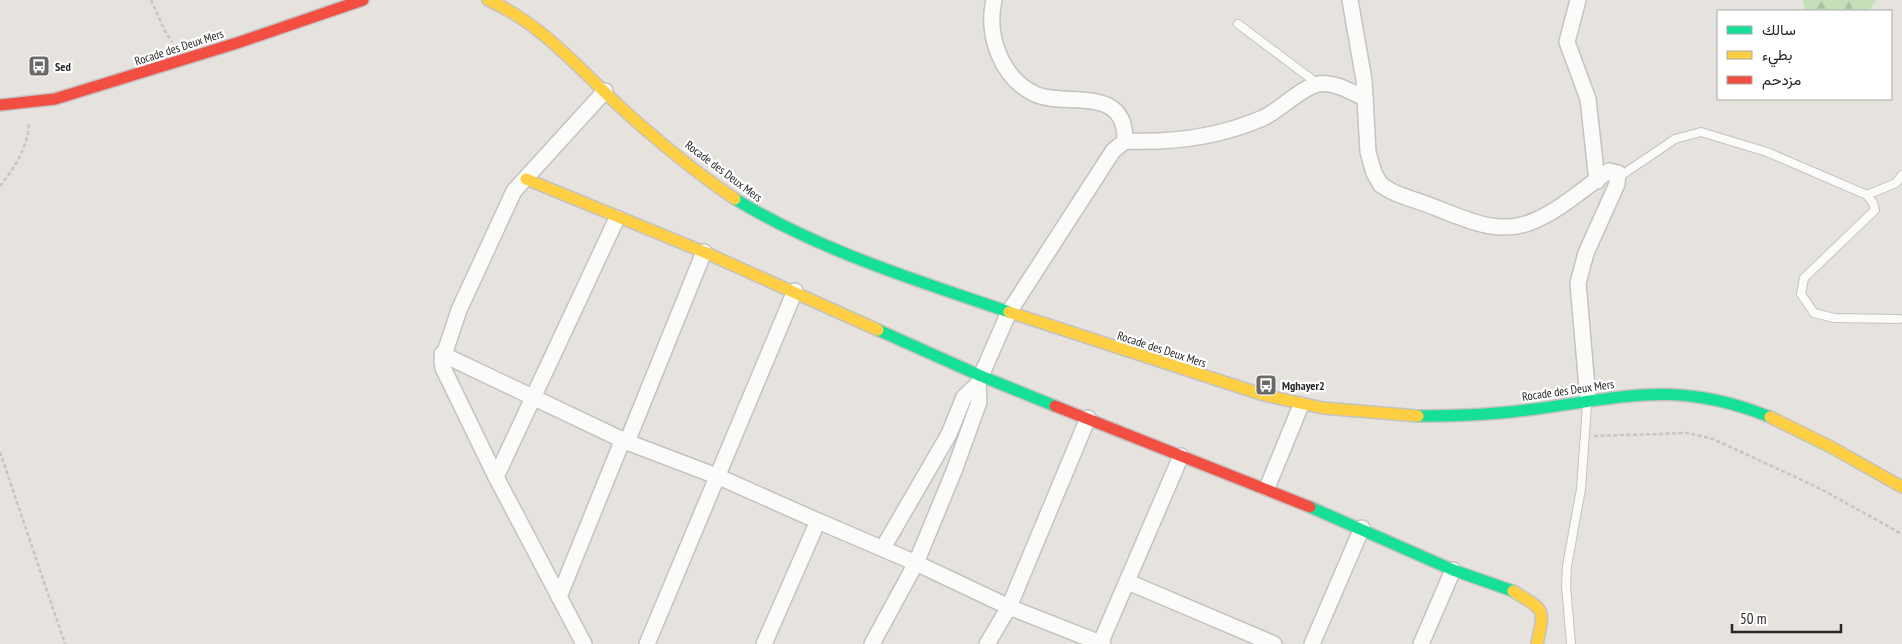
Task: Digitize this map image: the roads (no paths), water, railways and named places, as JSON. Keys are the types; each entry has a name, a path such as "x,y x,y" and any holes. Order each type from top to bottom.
{"main road":[{"name":"Rocade des Deux Mers","path":"0,105 55,99 363,0"},
{"name":"Rocade des Deux Mers","path":"488,0 501,5 542,33 632,116 731,196 796,235 1009,312 1239,389 1301,405 1368,413 1466,415 1527,410 1588,399 1658,392 1702,396 1750,408 1814,437 1902,487"},
{"path":"526,179 795,291 980,380 1088,418 1180,456 1267,488 1362,528 1453,570 1513,591 1540,608 1543,617 1536,644"}],"street":[{"path":"994,0 991,23 996,46 1004,66 1016,79 1036,94 1101,103 1111,109 1120,119 1125,130 1125,141"},
{"path":"1350,0 1360,46 1368,152 1374,173 1381,185 1406,198 1469,222 1494,227 1514,227 1536,220 1609,171 1614,171 1619,177 1618,184 1586,253 1578,283 1588,399"},
{"path":"1578,0 1567,42 1588,98 1596,181"},
{"path":"883,548 949,434 964,397 980,380 1009,312 1113,151 1125,141 1160,142 1203,137 1263,118 1318,84 1335,85 1365,98"},
{"path":"584,644 496,477 443,368 442,354 462,302 514,190 605,91"},
{"path":"496,477 617,218"},
{"path":"558,597 704,252"},
{"path":"646,644 719,477 795,291"},
{"path":"442,354 625,440 719,477 883,548 1009,607 1101,644 1180,456"},
{"path":"872,644 916,563 980,402 980,380"},
{"path":"1267,488 1301,405"},
{"path":"987,644 1009,607 1088,418"},
{"path":"764,644 818,521"},
{"path":"1312,644 1362,528"},
{"path":"1421,644 1453,570"},
{"path":"1128,582 1274,644"}],"lane":[{"path":"1238,24 1318,84"},
{"path":"1619,177 1675,139 1701,132 1768,152 1867,195 1873,203 1875,210 1804,278 1801,294 1808,307 1814,313 1834,318 1879,320 1899,318"},
{"path":"1867,195 1896,183 1902,175"},
{"path":"1571,644 1566,586 1567,566 1581,490 1588,399"}],"place":[{"name":"Sed","path":"39,66"},
{"name":"Mghayer2","path":"1266,385"}]}
